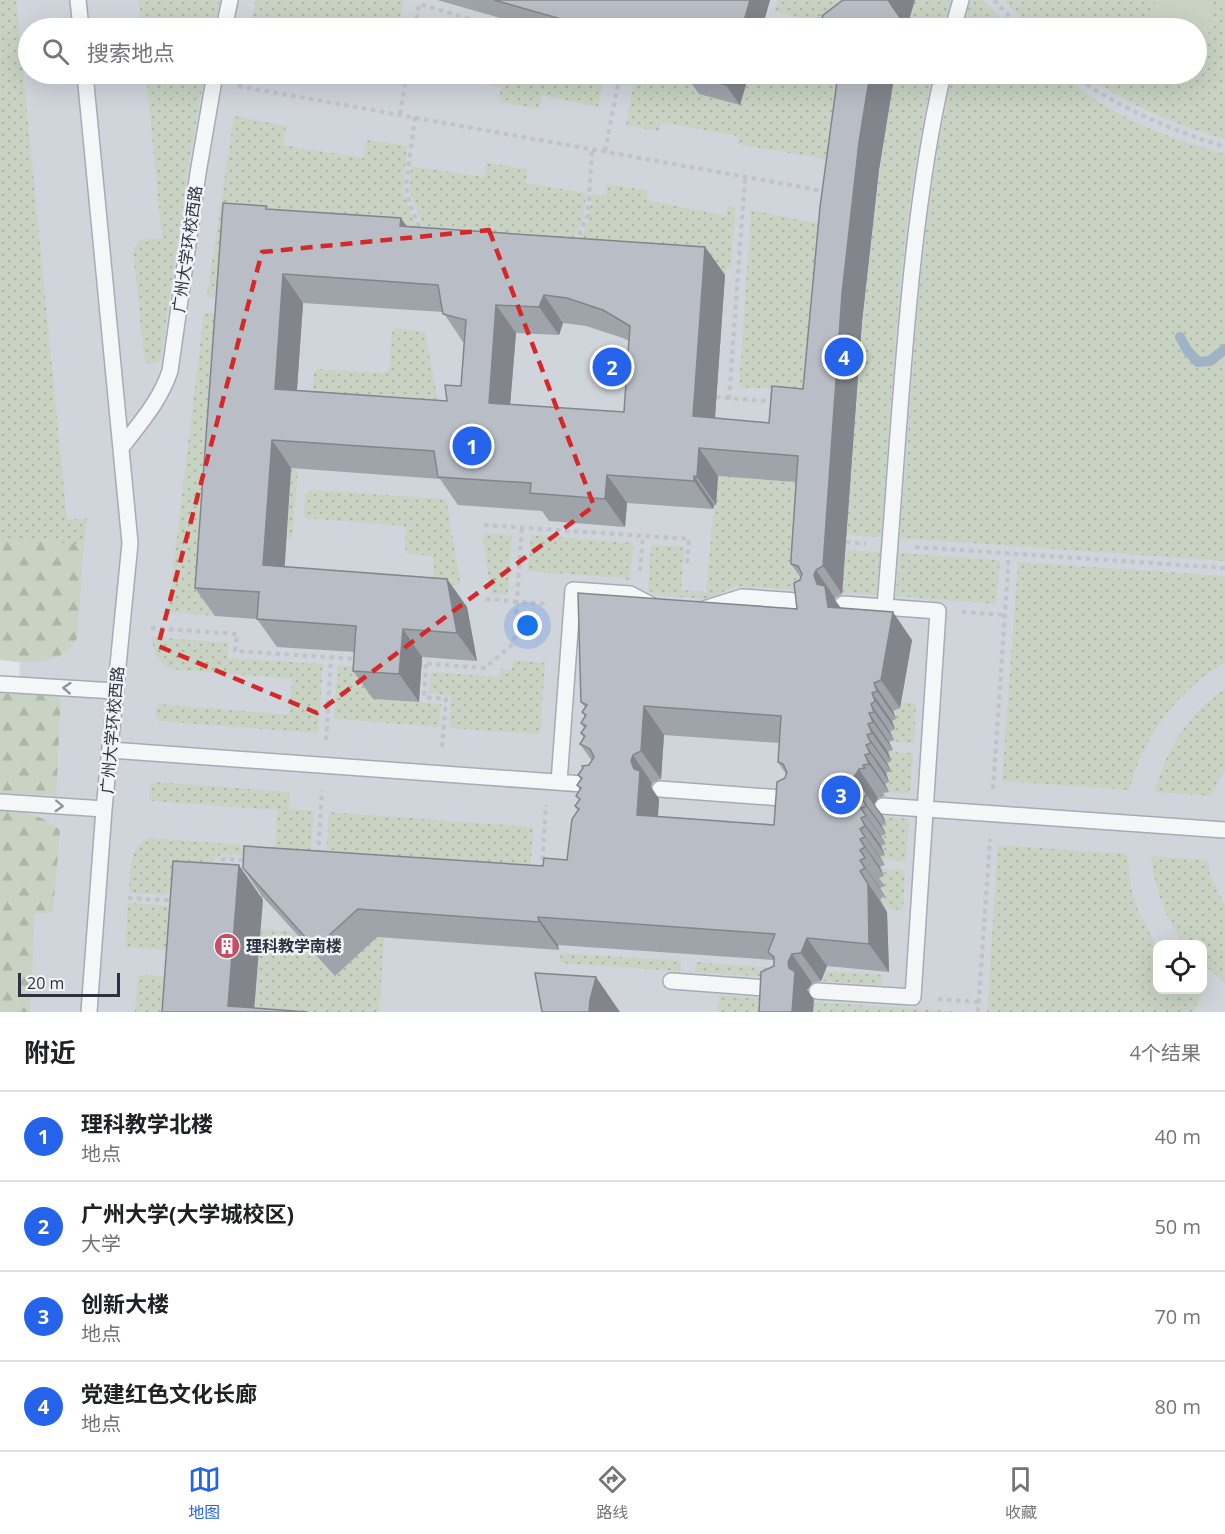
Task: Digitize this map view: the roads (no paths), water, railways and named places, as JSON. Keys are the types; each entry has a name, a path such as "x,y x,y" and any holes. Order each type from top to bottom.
{"lane":[{"path":"78,0 80,18"},
{"path":"226,18 230,0"},
{"path":"956,18 961,0"},
{"name":"广州大学环校西路","path":"86,84 130,543 115,691 89,1012"},
{"name":"广州大学环校西路","path":"121,448 154,405 170,371 213,84"},
{"path":"885,607 915,245 923,177 941,84"},
{"path":"553,782 573,590 630,594 654,607 664,607"},
{"path":"693,608 703,609 742,597 812,602"},
{"path":"817,991 913,998 938,610 843,604"},
{"path":"0,684 115,691"},
{"path":"110,750 604,786"},
{"path":"660,789 797,800"},
{"path":"0,802 105,809"},
{"path":"883,806 1225,830"},
{"path":"671,981 785,989"}],"waterway":[{"path":"1180,337 1187,350 1198,362 1210,361 1225,349"}],"place":[{"name":"党建红色文化长廊","path":"844,357"},
{"name":"广州大学(大学城校区)","path":"612,367"},
{"name":"理科教学北楼","path":"472,446"},
{"name":"创新大楼","path":"841,795"},
{"name":"理科教学南楼","path":"227,946"}]}
